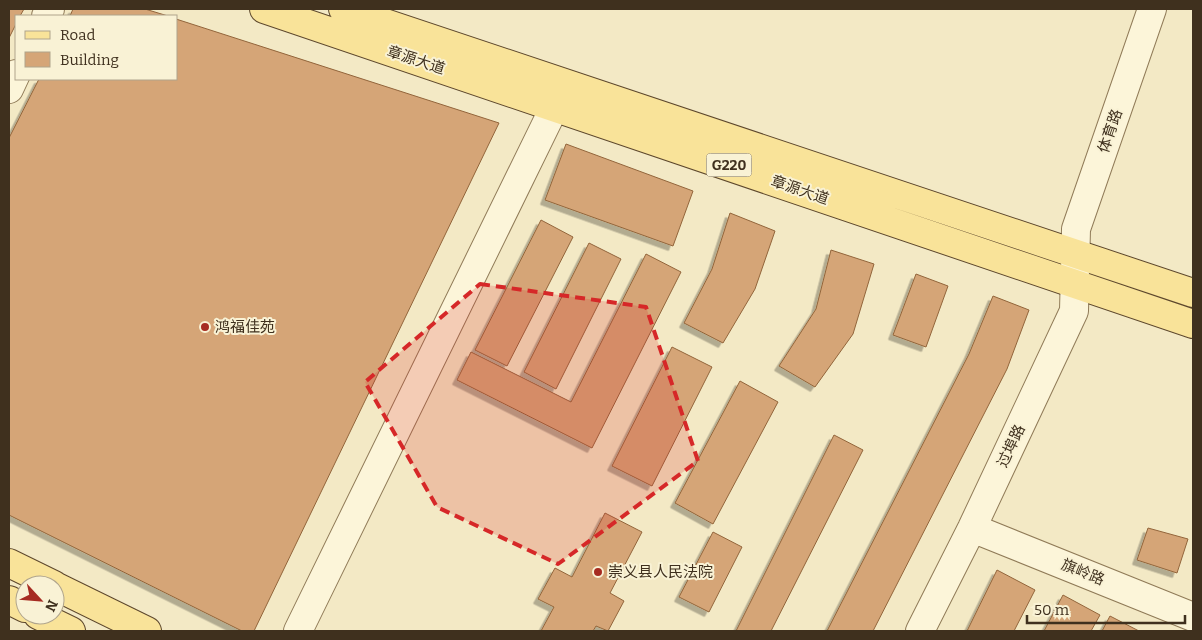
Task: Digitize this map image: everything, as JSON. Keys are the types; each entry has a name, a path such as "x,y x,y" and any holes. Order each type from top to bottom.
{"main road":[{"name":"章源大道","path":"264,9 559,94 1074,254 1193,293"},
{"name":"章源大道","path":"343,9 559,94 1074,283 1193,324"},
{"path":"9,563 34,575"},
{"path":"65,590 147,631"},
{"path":"59,625 72,631"}],"street":[{"name":"体育路","path":"1074,254 1076,229 1152,9"},
{"path":"9,89 15,76"},
{"path":"298,631 559,94"},
{"name":"过埠路","path":"920,631 972,528 1074,311 1074,254"},
{"name":"旗岭路","path":"972,528 1193,616"}],"highlighted area":[{"path":"480,284 646,307 698,461 558,564 437,507 365,382"}],"building":[{"path":"9,9 24,9 21,15 15,15 15,26 9,38"},
{"path":"73,9 145,9 165,15 70,15"},
{"name":"鸿福佳苑","path":"178,20 499,123 254,631 242,631 9,515 9,138 38,80 178,80"},
{"path":"566,144 693,191 673,246 545,200"},
{"path":"730,213 775,231 755,289 723,343 684,323 712,269"},
{"path":"541,220 573,237 507,366 475,350"},
{"path":"589,243 621,259 556,389 524,372"},
{"path":"831,250 874,264 853,334 815,387 779,366 816,309"},
{"path":"646,254 681,272 592,448 457,380 471,352 571,402"},
{"path":"916,274 948,286 926,347 893,335"},
{"path":"993,296 1029,310 1007,369 873,631 827,631 969,354"},
{"path":"672,347 712,367 652,486 612,466"},
{"path":"740,381 778,402 713,524 675,503"},
{"path":"834,435 863,450 771,631 736,631"},
{"name":"崇义县人民法院","path":"605,513 642,532 610,593 624,601 608,631 596,626 593,631 541,631 554,607 538,599 555,568 572,577"},
{"path":"1148,528 1188,539 1177,573 1137,560"},
{"path":"713,532 742,547 709,612 679,597"},
{"path":"997,570 1035,590 1014,631 967,631"},
{"path":"1063,595 1100,615 1091,631 1044,631"},
{"path":"1110,616 1139,631 1102,631"}],"place":[{"name":"鸿福佳苑","path":"205,327"},
{"name":"崇义县人民法院","path":"598,572"}]}
